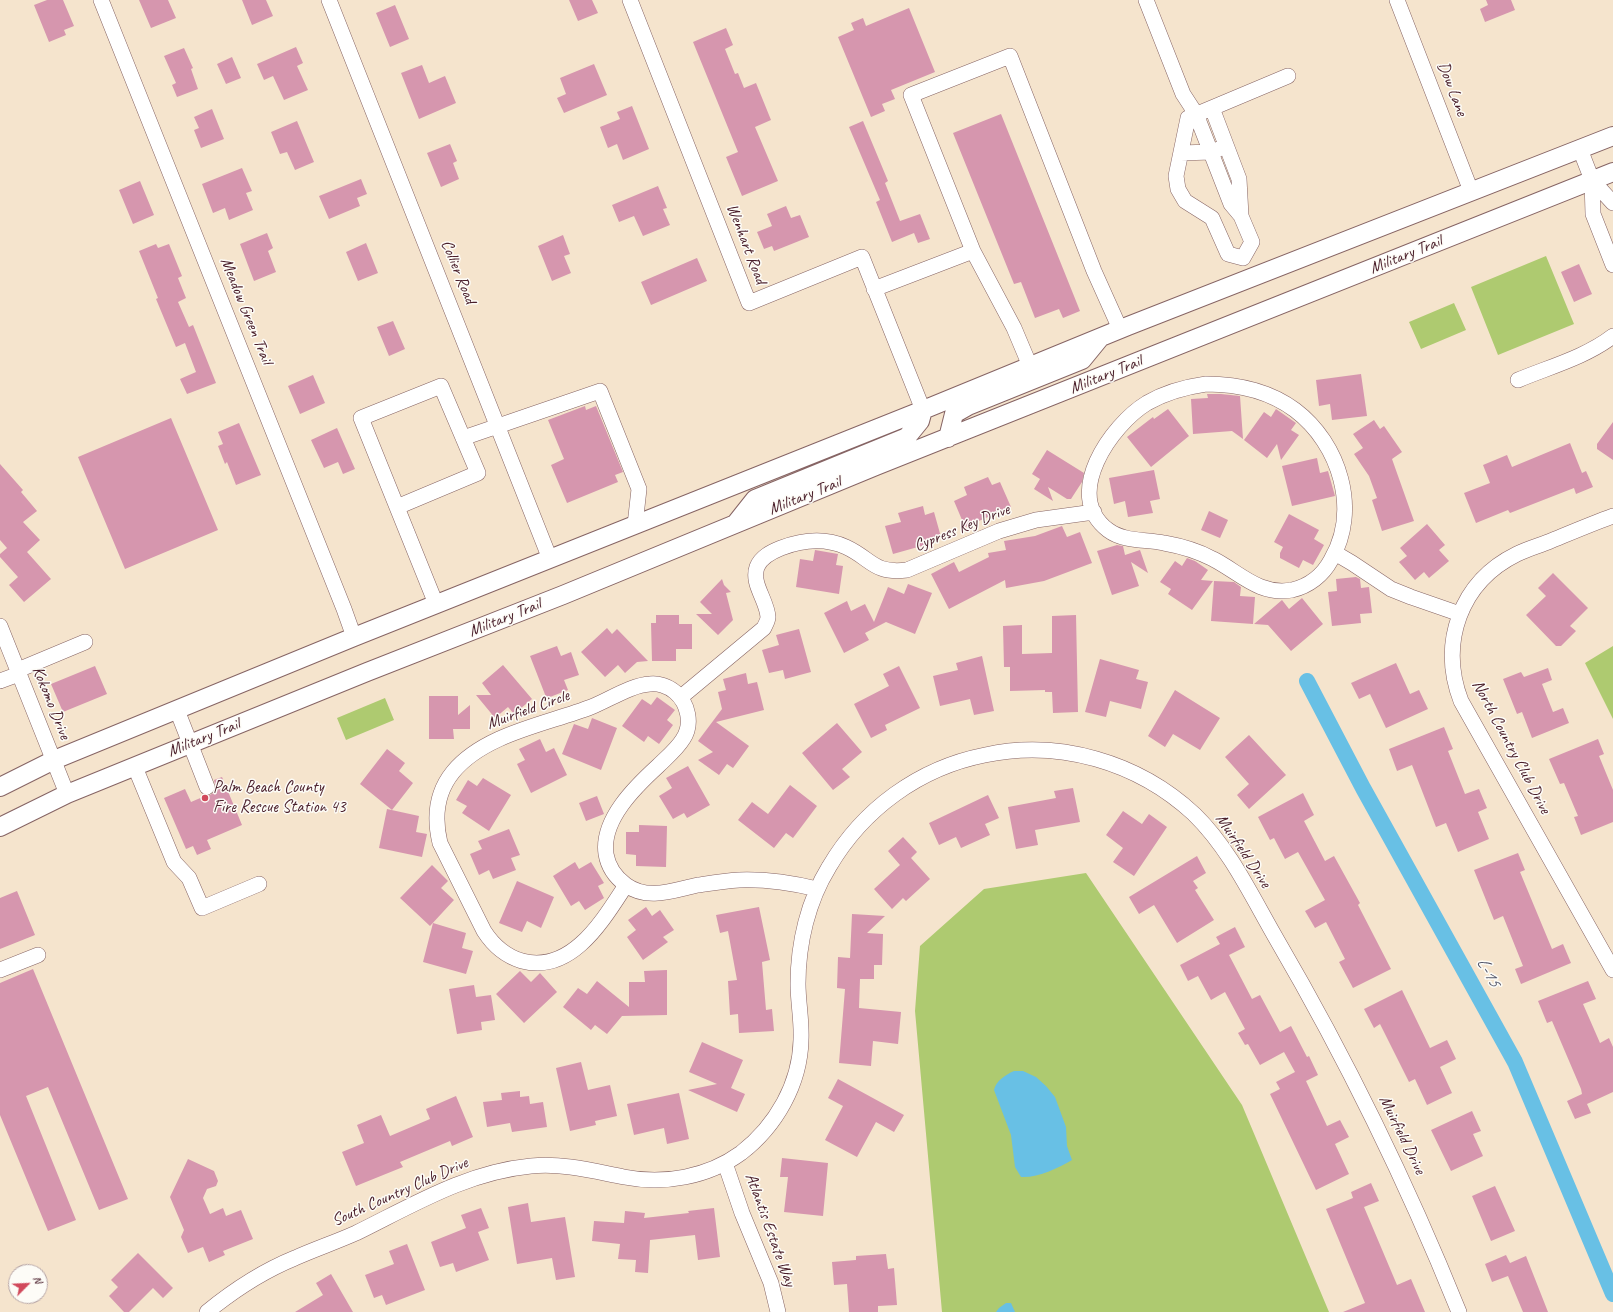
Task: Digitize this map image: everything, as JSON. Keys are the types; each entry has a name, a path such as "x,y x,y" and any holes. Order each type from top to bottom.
{"main road":[{"name":"Military Trail","path":"0,787 54,760 354,637 923,410 1102,336 1613,136"},
{"name":"Military Trail","path":"0,828 67,794 948,438 1613,172"},
{"path":"948,438 954,414 968,406 1082,360 1102,336"},
{"path":"736,524 755,499 907,437 920,421 923,410"}],"street":[{"name":"Meadow Green Trail","path":"102,0 354,637"},
{"name":"Collier Road","path":"329,0 550,559"},
{"name":"Wenhart Road","path":"630,0 749,303 862,257 923,410"},
{"path":"1146,0 1183,94 1196,114 1231,204 1241,216 1252,242 1243,258 1250,278"},
{"name":"Dow Lane","path":"1397,0 1471,191"},
{"path":"1030,366 1014,328 973,251 911,95 1010,56 1094,271 1120,329"},
{"path":"1243,258 1228,254 1212,218 1185,201 1178,190 1176,176 1188,118 1288,76"},
{"path":"1212,108 1239,179 1241,216"},
{"path":"1181,153 1211,152 1227,146"},
{"path":"1580,149 1592,180 1593,214 1613,264"},
{"path":"1592,180 1613,203"},
{"path":"874,289 973,251"},
{"path":"1518,380 1602,345 1613,336"},
{"path":"1206,384 1237,385 1258,390 1295,410 1311,425 1324,442 1334,460 1342,482 1345,506 1343,530 1335,553 1327,568 1311,582 1291,590 1273,590 1253,584 1223,564 1189,549 1164,543 1128,539 1108,530 1100,522 1090,501 1089,490 1094,469 1103,450 1115,432 1129,417 1158,397 1185,387 1206,384"},
{"path":"397,507 478,473 441,386 360,418 436,604"},
{"path":"463,438 600,392 639,489 635,525"},
{"name":"Cypress Key Drive","path":"681,697 764,628 768,618 756,577 758,566 764,558 773,551 810,540 822,541 846,547 874,566 884,570 907,570 999,531 1036,520 1094,512"},
{"name":"North Country Club Drive","path":"1613,516 1517,554 1499,565 1482,580 1474,589 1460,614 1453,641 1452,666 1461,701 1613,970"},
{"path":"1335,553 1352,562 1391,589 1460,614"},
{"name":"Kokomo Drive","path":"0,628 67,794"},
{"path":"0,681 85,642"},
{"name":"Muirfield Circle","path":"626,885 604,918 589,936 571,952 548,962 532,962 516,959 497,948 490,940 444,854 437,831 436,813 440,796 454,771 471,756 491,743 512,734 592,707 640,686 651,684 662,685 681,697"},
{"path":"681,697 687,709 688,730 683,740 638,785 610,826 606,836 605,848 611,869 626,885 647,893 658,893 718,882 762,880 796,884 817,889"},
{"path":"177,710 207,787"},
{"name":"Muirfield Drive","path":"817,889 828,868 846,841 867,817 891,796 909,784 937,769 967,758 1020,749 1041,749 1073,753 1114,764 1144,778 1170,795 1195,815 1216,839 1234,866 1310,996 1399,1171 1437,1257 1459,1312"},
{"path":"135,767 174,862 189,878 202,908 259,884"},
{"name":"South Country Club Drive","path":"207,1312 223,1299 256,1277 283,1263 351,1235 439,1192 499,1171 530,1166 552,1165 583,1168 626,1178 659,1180 682,1178 704,1172 725,1163 739,1154 756,1140 771,1124 783,1105 799,1062 801,1040 798,984 800,952 804,931 817,889"},
{"path":"0,970 38,955"},
{"name":"Atlantis Estate Way","path":"725,1163 742,1213 771,1283 778,1312"}],"green space":[{"path":"1546,256 1574,324 1498,355 1471,287"},
{"path":"1454,303 1466,330 1421,349 1409,322"},
{"path":"1613,646 1613,719 1585,663"},
{"path":"385,698 394,720 346,740 337,718"},
{"path":"1086,873 1242,1105 1329,1312 942,1312 915,1011 920,946 984,889"}],"water":[{"path":"1014,1071 1023,1071 1036,1077 1046,1086 1055,1097 1066,1127 1067,1146 1072,1160 1054,1169 1034,1176 1021,1177 1015,1167 1011,1135 994,1090 1001,1079"},
{"path":"1006,1303 1011,1303 1015,1312 996,1312 999,1308"}],"building":[{"path":"47,0 63,0 74,26 64,30 66,35 49,42 34,5"},
{"path":"139,0 168,0 176,18 151,28"},
{"path":"242,0 266,0 273,16 252,25"},
{"path":"569,0 592,0 598,13 578,21"},
{"path":"1486,0 1511,0 1515,10 1485,22 1480,9 1488,5"},
{"path":"395,5 409,39 390,47 376,13"},
{"path":"909,8 935,72 891,90 895,99 882,104 885,111 871,117 838,37 854,30 851,23 863,18 866,26"},
{"path":"726,28 733,45 725,49 735,74 738,73 744,88 756,83 771,120 755,127 778,181 742,196 726,157 738,152 693,42"},
{"path":"296,47 303,63 297,66 308,90 284,100 273,76 264,80 257,64"},
{"path":"184,48 193,68 191,69 198,89 177,97 172,85 176,83 164,56"},
{"path":"232,57 241,78 226,84 217,64"},
{"path":"594,64 607,95 564,113 557,98 566,94 560,78"},
{"path":"422,65 429,83 445,76 456,103 419,119 401,73"},
{"path":"632,106 649,149 623,160 617,144 608,148 600,127 620,119 617,112"},
{"path":"212,109 224,139 201,148 194,130 199,128 194,117"},
{"path":"1001,114 1080,311 1063,318 1059,309 1035,318 1021,282 1014,284 953,133"},
{"path":"297,121 314,162 295,170 287,152 280,154 271,132"},
{"path":"863,121 888,181 885,183 900,221 920,214 930,239 918,243 914,233 892,242 876,202 880,200 849,127"},
{"path":"450,144 457,161 453,163 459,179 441,187 427,153"},
{"path":"242,168 252,191 246,193 253,210 229,220 225,208 213,213 202,184"},
{"path":"361,179 367,194 357,198 360,206 329,219 319,196"},
{"path":"140,181 154,215 133,224 119,190"},
{"path":"658,186 667,208 663,209 670,225 643,236 634,216 619,222 612,205"},
{"path":"786,206 791,218 800,215 809,237 774,251 772,246 764,249 757,232 772,226 767,214"},
{"path":"267,233 273,248 268,251 276,272 254,281 240,244"},
{"path":"563,235 570,254 564,256 571,273 552,281 538,246"},
{"path":"366,243 378,273 358,281 346,252"},
{"path":"156,244 158,248 169,244 182,276 178,278 186,298 178,302 189,327 193,325 216,383 187,394 180,379 196,372 185,343 176,347 156,299 158,298 139,251"},
{"path":"697,258 707,281 651,305 641,282"},
{"path":"1579,264 1592,294 1574,302 1561,272"},
{"path":"393,321 405,349 389,356 377,327"},
{"path":"1361,374 1367,416 1332,420 1330,404 1319,406 1316,380"},
{"path":"313,375 325,403 300,414 288,386"},
{"path":"1207,394 1240,396 1243,439 1232,431 1193,434 1191,399 1208,398"},
{"path":"585,406 586,410 596,406 623,472 615,475 618,482 567,503 551,465 564,459 548,420"},
{"path":"1168,409 1189,436 1151,467 1127,437 1153,417 1154,419"},
{"path":"1276,409 1296,423 1291,430 1299,435 1281,460 1277,444 1267,458 1244,440 1264,412 1271,417"},
{"path":"171,418 218,530 125,569 78,457"},
{"path":"1374,420 1380,429 1384,426 1402,452 1392,459 1414,521 1382,531 1372,500 1377,498 1369,476 1354,454 1363,448 1353,434"},
{"path":"1613,422 1613,460 1597,449 1597,444"},
{"path":"239,423 261,475 236,485 227,462 225,464 218,446 223,444 218,432"},
{"path":"337,428 355,469 343,474 338,462 324,468 311,440"},
{"path":"1570,443 1582,473 1586,471 1593,487 1576,494 1574,488 1510,513 1508,510 1476,523 1464,493 1490,483 1483,465 1507,455 1512,467"},
{"path":"1047,450 1084,473 1082,482 1071,499 1067,499 1048,487 1053,501 1034,489 1040,479 1032,474"},
{"path":"1317,458 1320,473 1328,471 1335,496 1292,506 1282,466"},
{"path":"0,464 23,490 21,492 37,511 23,522 40,540 27,552 51,579 24,602 9,585 18,577 0,557 0,554 7,548 0,540"},
{"path":"1154,470 1160,499 1150,501 1153,513 1128,517 1125,501 1114,504 1109,478"},
{"path":"988,477 992,485 1000,482 1011,507 965,527 954,501 967,495 964,487"},
{"path":"923,506 925,515 934,512 941,537 924,542 925,545 893,554 885,526 901,522 898,513"},
{"path":"1209,511 1228,520 1220,538 1201,530"},
{"path":"1289,514 1319,530 1314,539 1324,545 1313,565 1303,560 1299,568 1280,558 1280,553 1283,547 1274,542"},
{"path":"1427,524 1445,545 1439,550 1449,561 1429,578 1424,572 1415,580 1399,562 1407,556 1400,548"},
{"path":"1062,526 1067,537 1080,532 1092,563 1044,581 1006,588 1005,580 949,609 931,574 954,562 959,572 989,557 988,553 1006,550 1004,541 1035,536"},
{"path":"1117,545 1123,546 1125,555 1140,550 1148,573 1131,562 1139,586 1112,595 1097,551"},
{"path":"815,550 838,554 836,565 843,566 839,594 796,587 800,559 813,561"},
{"path":"1187,558 1195,561 1208,570 1201,580 1213,581 1192,610 1168,594 1171,589 1160,582 1175,561 1182,566"},
{"path":"1553,573 1588,608 1570,626 1576,631 1561,646 1556,646 1526,615 1546,596 1538,588"},
{"path":"1356,577 1360,579 1361,588 1369,587 1372,613 1360,614 1361,623 1332,626 1328,592 1337,591 1336,579"},
{"path":"722,579 724,585 731,592 726,593 733,620 718,635 696,614 712,614 700,602"},
{"path":"1214,581 1234,582 1241,587 1240,596 1255,597 1253,624 1211,621"},
{"path":"908,584 932,593 915,634 886,622 865,633 869,640 844,653 824,613 847,601 851,611 865,604 874,622 888,587 904,594"},
{"path":"1302,598 1323,624 1291,651 1268,625 1254,624 1282,600 1289,609"},
{"path":"656,615 679,615 679,624 692,624 692,649 676,649 676,661 652,661 651,623 656,623"},
{"path":"1076,615 1078,712 1053,713 1052,692 1045,692 1045,690 1010,691 1010,667 1004,667 1003,626 1022,625 1022,654 1052,653 1052,616"},
{"path":"607,628 612,634 617,629 648,661 637,662 625,673 618,665 605,677 581,652"},
{"path":"799,629 811,672 785,679 783,670 769,673 762,650 779,645 776,635"},
{"path":"557,646 561,656 571,652 579,675 564,680 568,690 550,697 546,697 530,656"},
{"path":"982,656 994,711 974,715 970,699 940,706 933,676 958,670 956,663"},
{"path":"1100,659 1139,670 1136,679 1148,682 1141,709 1110,701 1106,717 1085,712"},
{"path":"1396,663 1410,694 1419,690 1428,709 1386,728 1370,694 1359,699 1351,683"},
{"path":"503,665 532,699 514,714 508,707 495,718 476,695 491,695 482,683"},
{"path":"95,666 107,694 63,712 51,684"},
{"path":"899,666 920,708 885,725 887,730 871,738 854,704 889,686 883,674"},
{"path":"1548,668 1552,680 1542,684 1553,712 1563,708 1569,723 1532,738 1522,712 1517,714 1503,679 1521,672 1524,677"},
{"path":"746,673 748,684 757,682 764,710 716,722 749,746 733,768 727,764 719,775 698,760 713,752 698,741 722,709 718,692 726,690 723,679"},
{"path":"1175,690 1220,718 1200,750 1173,734 1165,747 1148,736"},
{"path":"429,696 458,696 458,715 470,705 470,729 453,729 454,739 429,739"},
{"path":"657,697 675,710 667,720 673,725 659,744 648,736 644,742 622,726 642,699 651,705"},
{"path":"592,718 617,728 601,770 562,754 574,724 588,729"},
{"path":"837,723 862,752 842,769 850,777 833,790 802,753"},
{"path":"1444,727 1453,749 1448,751 1465,794 1479,789 1487,808 1478,812 1489,839 1458,852 1446,823 1436,827 1412,765 1397,771 1389,749"},
{"path":"1249,735 1286,775 1249,809 1237,795 1249,784 1225,757"},
{"path":"540,739 546,752 554,748 567,775 531,793 517,764 525,760 519,749"},
{"path":"1598,739 1604,754 1599,756 1613,790 1613,822 1581,835 1574,817 1578,816 1564,783 1560,784 1549,759"},
{"path":"387,749 405,763 399,771 413,783 392,810 360,784"},
{"path":"688,766 710,805 687,818 684,813 673,819 659,796 672,788 666,778"},
{"path":"222,777 242,825 207,840 211,849 197,855 193,846 186,849 164,798 185,789 191,802 215,792 216,789 214,780"},
{"path":"483,778 511,795 489,831 462,813 467,806 456,800 468,780 477,786"},
{"path":"790,785 817,806 793,838 786,833 774,848 738,820 752,802 768,814"},
{"path":"1073,788 1080,822 1035,830 1038,845 1016,849 1008,807 1056,798 1054,791"},
{"path":"1303,793 1314,815 1304,821 1325,861 1334,856 1360,903 1358,905 1391,969 1353,988 1339,962 1345,959 1326,922 1315,928 1305,911 1325,900 1298,852 1285,859 1274,838 1270,840 1258,817"},
{"path":"988,795 999,818 985,824 990,835 961,848 956,837 939,845 929,823"},
{"path":"597,796 604,814 586,821 579,803"},
{"path":"387,809 419,816 416,832 427,834 422,857 379,848"},
{"path":"1123,811 1142,824 1149,814 1167,827 1134,876 1113,862 1123,848 1106,835"},
{"path":"639,825 667,826 666,867 636,866 636,855 626,854 626,832 639,832"},
{"path":"509,829 520,855 511,858 516,870 493,879 489,870 479,875 470,854 482,849 478,841"},
{"path":"903,837 917,852 911,858 930,879 906,901 903,898 892,909 874,889 900,865 888,851"},
{"path":"1518,853 1525,870 1520,872 1552,949 1563,944 1571,963 1521,984 1515,969 1523,966 1503,916 1494,920 1474,870"},
{"path":"1197,856 1206,873 1193,881 1198,888 1195,890 1214,920 1177,943 1154,905 1139,914 1129,897"},
{"path":"575,862 579,869 591,862 604,883 598,886 604,898 585,910 579,901 571,906 553,876"},
{"path":"432,865 448,881 441,888 454,900 430,926 400,898"},
{"path":"517,881 554,897 541,928 527,921 522,932 499,923"},
{"path":"17,891 35,935 0,949 0,898"},
{"path":"646,907 652,916 660,910 674,930 663,937 668,942 643,960 627,937 636,930 628,920"},
{"path":"759,907 770,960 762,962 766,1010 772,1009 774,1031 739,1033 738,1014 730,1015 728,981 737,980 728,931 720,933 716,915"},
{"path":"852,914 885,916 867,933 883,934 882,965 874,965 874,979 860,979 859,1008 901,1012 898,1044 873,1041 871,1066 839,1063 845,989 837,988 838,957 850,958"},
{"path":"433,923 466,933 462,948 473,951 466,974 423,962"},
{"path":"1235,927 1245,947 1229,955 1252,999 1260,995 1280,1032 1291,1026 1307,1057 1309,1056 1318,1075 1306,1081 1327,1126 1340,1120 1349,1137 1335,1144 1349,1174 1316,1190 1270,1094 1280,1089 1276,1082 1295,1072 1284,1052 1260,1065 1248,1044 1245,1045 1238,1033 1245,1029 1225,992 1211,1000 1198,976 1188,981 1180,965 1220,944 1216,937"},
{"path":"33,969 128,1199 99,1210 48,1087 26,1096 76,1220 48,1231 0,1115 0,983"},
{"path":"667,970 667,1015 622,1016 607,1034 595,1025 591,1030 563,1007 578,988 587,994 597,981 629,1007 629,982 645,982 644,971"},
{"path":"520,971 531,982 540,973 557,992 524,1023 496,994"},
{"path":"1588,981 1596,999 1583,1004 1600,1043 1609,1038 1613,1047 1613,1092 1587,1104 1591,1113 1575,1119 1567,1101 1582,1094 1581,1089 1552,1021 1547,1023 1538,1001"},
{"path":"474,985 476,997 491,995 495,1020 481,1022 482,1030 457,1034 449,989"},
{"path":"1402,990 1430,1048 1447,1040 1456,1059 1440,1067 1452,1093 1427,1105 1415,1079 1409,1082 1380,1024 1374,1028 1364,1009"},
{"path":"702,1042 743,1060 731,1088 745,1094 737,1112 688,1090 717,1084 689,1072"},
{"path":"581,1062 588,1090 610,1085 617,1116 595,1121 596,1125 570,1131 556,1068"},
{"path":"838,1079 904,1115 894,1132 876,1122 857,1157 825,1140 843,1106 828,1098"},
{"path":"520,1091 520,1097 529,1096 530,1104 543,1102 547,1127 512,1132 510,1123 487,1127 483,1102 502,1100 501,1093"},
{"path":"679,1093 689,1139 667,1144 664,1128 634,1135 627,1104"},
{"path":"456,1096 473,1137 452,1146 450,1141 400,1162 403,1167 356,1186 342,1152 364,1143 357,1125 381,1115 390,1136 430,1119 426,1109"},
{"path":"1472,1111 1481,1131 1473,1134 1483,1156 1451,1171 1431,1130"},
{"path":"782,1158 828,1163 823,1216 784,1212 788,1177 780,1177"},
{"path":"188,1159 214,1171 218,1181 216,1186 207,1189 203,1198 210,1214 223,1208 226,1216 241,1210 253,1239 223,1251 225,1255 209,1262 203,1247 188,1253 181,1237 184,1230 170,1197"},
{"path":"1371,1183 1379,1201 1364,1207 1397,1285 1411,1279 1425,1312 1343,1312 1365,1303 1326,1209 1353,1198 1351,1192"},
{"path":"1495,1186 1515,1231 1491,1241 1472,1196"},
{"path":"528,1203 531,1222 565,1217 575,1277 556,1280 552,1258 517,1264 508,1207"},
{"path":"481,1208 489,1228 478,1232 489,1260 456,1272 453,1263 440,1267 431,1242 466,1228 461,1215"},
{"path":"714,1208 720,1257 698,1260 695,1235 650,1240 648,1273 635,1272 636,1260 618,1259 620,1244 592,1241 594,1221 624,1223 625,1211 645,1213 644,1218 689,1213 688,1211"},
{"path":"407,1244 425,1290 386,1305 382,1295 374,1298 365,1275 394,1264 389,1251"},
{"path":"138,1253 173,1288 163,1298 153,1288 129,1312 124,1312 109,1296 118,1287 111,1280"},
{"path":"886,1254 888,1269 894,1268 897,1305 878,1306 878,1312 849,1312 847,1284 834,1285 832,1262 856,1260 856,1256"},
{"path":"1506,1255 1510,1263 1526,1256 1548,1312 1523,1312 1508,1276 1492,1282 1485,1264"},
{"path":"331,1274 353,1312 295,1312 323,1295 316,1283"}],"waterway":[{"name":"L-15","path":"1307,681 1363,788 1515,1062 1613,1294"}],"place":[{"name":"Palm Beach County Fire Rescue Station 43","path":"205,798"}]}
